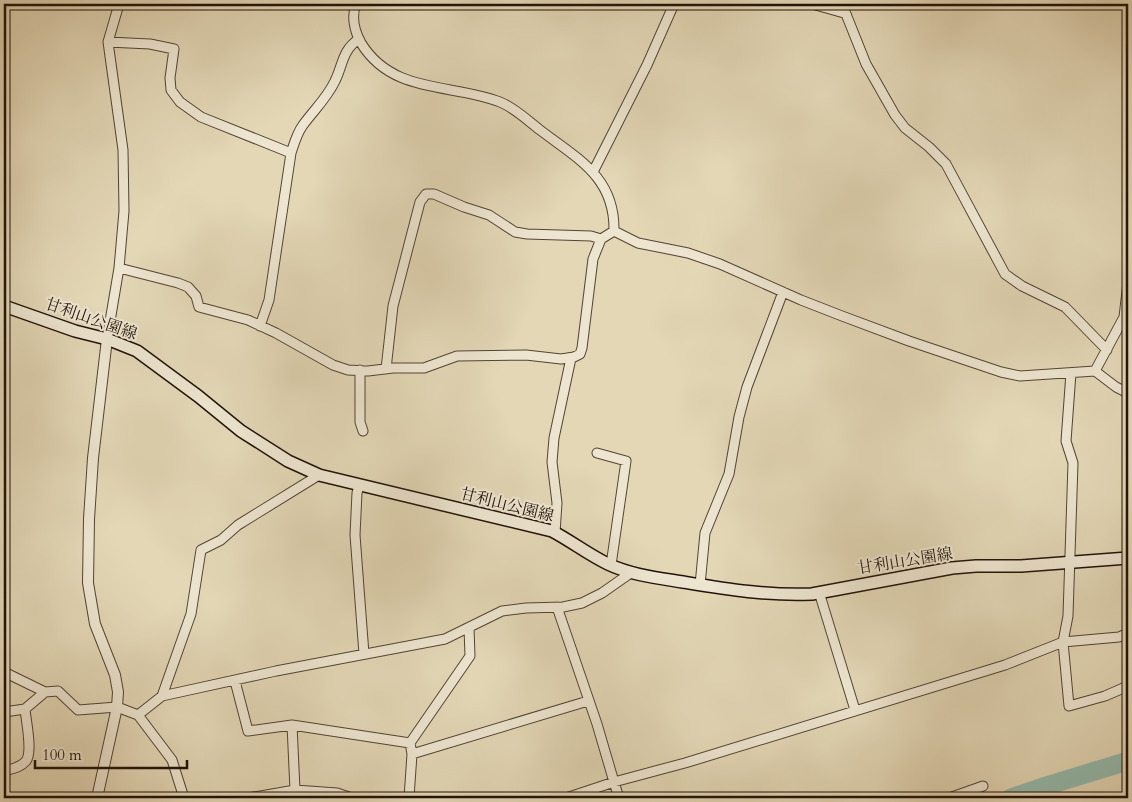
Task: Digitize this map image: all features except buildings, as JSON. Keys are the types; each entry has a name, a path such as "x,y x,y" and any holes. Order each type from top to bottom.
{"main road":[{"name":"甘利山公園線","path":"4,306 75,331 107,339 137,351 242,431 288,461 319,475 554,533 611,565 632,572 700,585 773,595 794,595 952,568 1021,566 1128,558"}],"street":[{"path":"97,798 117,707 118,692 115,676 95,624 88,583 89,519 93,458 107,339 119,268 124,211 123,150 108,42 119,4"},
{"path":"593,172 647,65 674,4"},
{"path":"812,4 843,8 866,64 895,114 906,128 946,164 1005,274 1022,286 1065,307 1107,350"},
{"path":"354,5 355,33 358,39 374,60 388,71 429,87 483,96 501,102 515,109 525,119 588,166 600,179 608,194 614,218 614,231"},
{"path":"260,326 269,300 291,153 302,126 329,93 336,81 347,50 358,39"},
{"path":"108,42 150,44 174,49 170,78 171,90 180,102 201,116 291,153"},
{"path":"386,369 393,306 420,202 426,194 434,194 464,207 489,214 515,232 592,236 601,239"},
{"path":"119,268 188,287 196,296 200,307 248,320 276,333 333,365 348,370 424,368 457,356 526,355 561,359 571,358 580,354 593,259 601,239 614,231"},
{"path":"614,231 638,243 688,253 720,264 783,292 909,341 1001,372 1020,376 1095,371 1116,388 1128,393"},
{"path":"1095,371 1124,317 1128,282"},
{"path":"700,585 706,533 729,474 739,417 747,387 783,292"},
{"path":"554,533 557,503 552,462 554,438 571,358"},
{"path":"360,370 360,422 363,431"},
{"path":"1071,373 1066,441 1073,463 1068,616 1063,642 1069,706 1105,696 1128,686"},
{"path":"597,453 626,461 611,565"},
{"path":"162,696 191,614 202,550 221,540 238,525 319,475"},
{"path":"360,486 357,493 355,535 364,654"},
{"path":"138,715 162,696 276,671 445,639 502,611 582,603 602,593 632,572"},
{"path":"819,592 855,710"},
{"path":"557,607 597,724 619,798"},
{"path":"409,798 412,754 410,743 470,656 469,628"},
{"path":"566,798 1005,665 1063,642 1119,637 1128,633"},
{"path":"4,672 45,692 58,691 78,710 117,707 138,715 172,760 184,798"},
{"path":"235,681 248,732 292,725 410,743"},
{"path":"4,712 25,709 45,692"},
{"path":"412,754 588,701"},
{"path":"4,771 16,768 26,760 29,750 25,709"},
{"path":"292,725 295,790"},
{"path":"950,798 983,786"},
{"path":"248,798 295,790 337,793 352,798"}],"waterway":[{"path":"1011,798 1128,761"}]}
